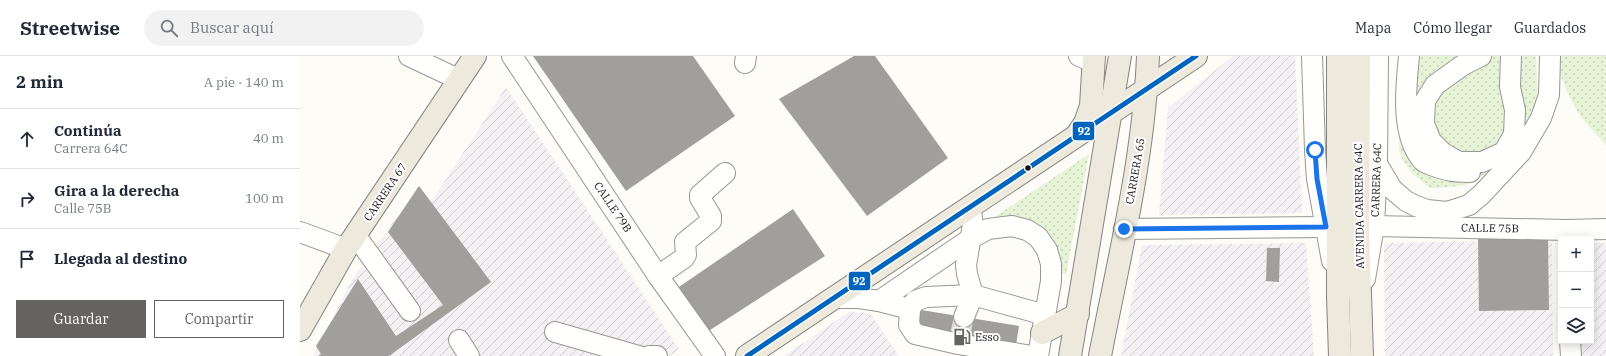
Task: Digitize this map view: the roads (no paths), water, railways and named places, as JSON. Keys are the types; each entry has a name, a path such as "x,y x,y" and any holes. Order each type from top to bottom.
{"main road":[{"name":"CARRERA 67","path":"300,330 351,242 475,56"},
{"path":"1070,356 1120,56"},
{"name":"CARRERA 65","path":"1100,356 1138,159 1148,56"},
{"path":"747,356 1196,56"},
{"name":"AVENIDA CARRERA 64C","path":"1338,56 1338,296 1340,356"},
{"name":"AVENIDA CARRERA 64C","path":"1359,56 1358,229 1362,356"},
{"path":"1073,139 1089,115 1091,106 1089,58"},
{"path":"1044,324 1078,314"}],"street":[{"path":"409,56 460,80"},
{"name":"CALLE 79B","path":"512,56 658,276 715,356"},
{"path":"1312,56 1317,179 1338,296"},
{"name":"CARRERA 64C","path":"1361,303 1374,226 1377,164 1378,56"},
{"path":"1409,56 1406,87 1406,118 1414,144 1424,162 1449,172 1475,172 1508,151 1523,128 1538,112 1549,95"},
{"path":"1481,56 1463,65 1435,85 1425,101 1424,124 1431,141 1443,153 1459,162 1482,162 1504,152 1514,134 1515,110 1510,87 1511,56"},
{"path":"1377,164 1392,189 1406,202 1428,210 1446,212 1469,205 1482,194 1521,152 1541,118 1549,95 1550,56"},
{"path":"658,276 684,258 686,255 685,242 711,222 711,216 700,198 700,194 724,173"},
{"path":"961,332 973,296 966,274 970,238 974,224 970,206"},
{"path":"879,302 970,238 988,229 1012,226 1027,230 1038,237 1047,250 1051,264 1051,281 1038,356"},
{"name":"CALLE 75B","path":"1374,226 1567,234 1606,229"},
{"path":"1124,229 1326,227"},
{"path":"300,232 351,242 410,311"},
{"path":"1032,356 961,332 915,334 909,325 910,310 915,301 926,297 973,296 1044,324"},
{"path":"835,298 859,298 910,310"},
{"path":"555,332 639,356"},
{"path":"1570,344 1570,356"},
{"path":"649,356 657,356"}],"tunnel":[{"path":"960,335 964,317"}],"place":[{"name":"Esso","path":"962,337"}]}
